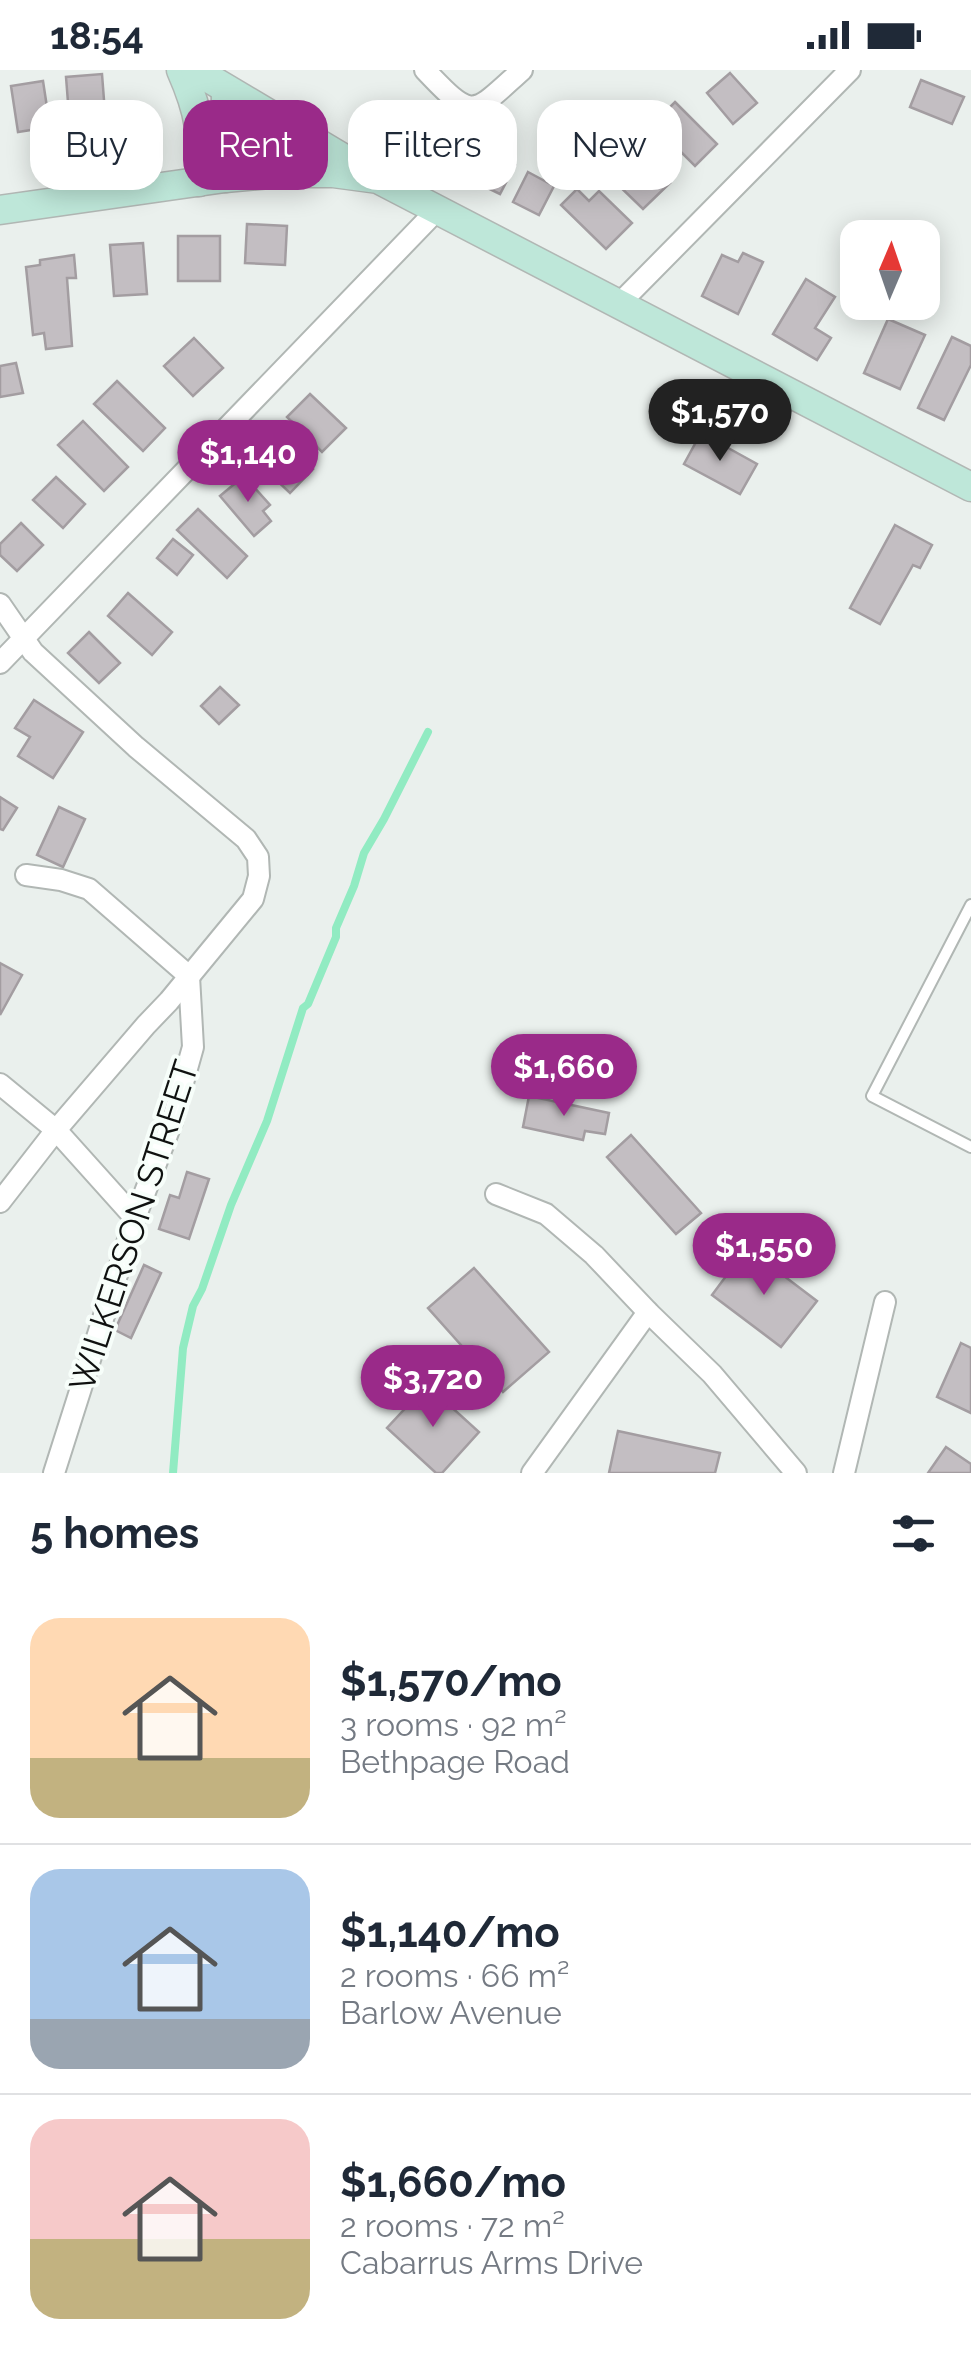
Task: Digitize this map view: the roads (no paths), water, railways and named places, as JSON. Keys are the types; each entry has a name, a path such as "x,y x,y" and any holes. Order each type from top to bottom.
{"main road":[{"path":"181,70 194,100"},
{"path":"194,70 227,80 348,159"},
{"path":"0,210 183,184"},
{"path":"399,190 971,487"}],"street":[{"path":"425,70 455,101 470,108 484,104 522,70"},
{"path":"620,303 850,70"},
{"path":"0,663 437,210"},
{"name":"WILKERSON STREET","path":"0,604 33,652 136,747 246,838 258,857 259,876 252,899 222,940 56,1130 0,1202"},
{"path":"26,876 61,880 89,889 189,976"},
{"name":"WILKERSON STREET","path":"54,1473 135,1218 172,1122 193,1048 189,976"},
{"path":"0,1084 56,1130 135,1218"},
{"path":"496,1194 546,1214 594,1255 712,1374 796,1473"},
{"path":"844,1473 885,1302"},
{"path":"532,1473 648,1312"}],"lane":[{"path":"971,906 872,1096 971,1147"}],"waterway":[{"path":"173,1473 183,1348 193,1306 267,1121 303,1008 336,937 364,853 428,732"}]}
